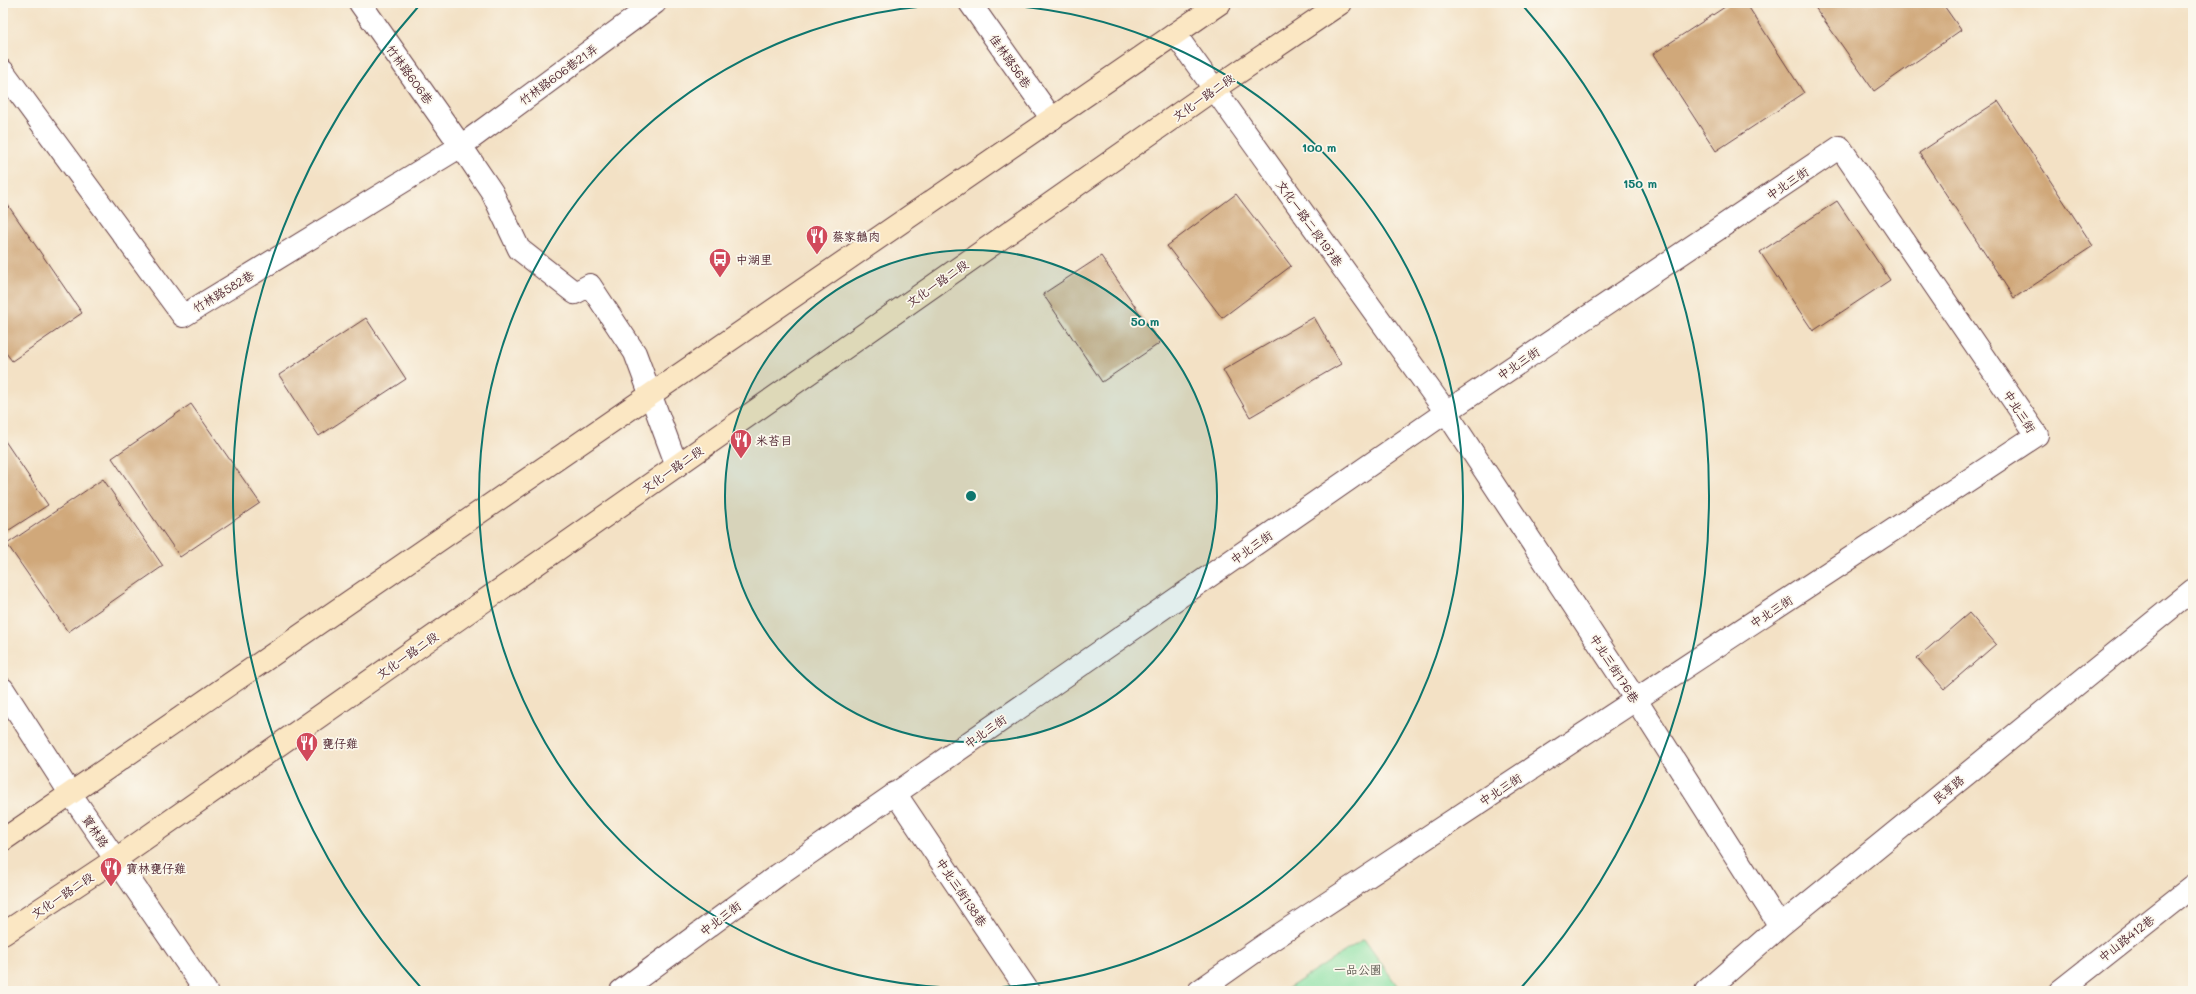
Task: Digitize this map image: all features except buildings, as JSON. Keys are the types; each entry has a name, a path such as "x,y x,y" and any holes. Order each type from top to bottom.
{"main road":[{"path":"3,840 1220,3"},
{"name":"文化一路二段","path":"3,934 116,859 1214,89 1341,3"}],"street":[{"name":"竹林路606巷","path":"360,3 492,192 519,249 575,293 590,285 635,353 651,394"},
{"name":"竹林路606巷21弄","path":"461,146 655,3"},
{"name":"佳林路56巷","path":"970,3 1052,119"},
{"name":"文化一路二段197巷","path":"1175,34 1446,412"},
{"name":"竹林路582巷","path":"3,71 183,316 461,146"},
{"name":"中北三街","path":"621,991 778,875 1446,412 1840,147 2037,435 1270,941 1199,991"},
{"path":"651,394 677,466"},
{"name":"中北三街176巷","path":"1446,412 1636,700 1780,926"},
{"name":"民享路","path":"1706,991 1780,926 2193,590"},
{"name":"寶林路","path":"3,689 70,793 206,991"},
{"name":"中北三街138巷","path":"896,793 1028,991"},
{"name":"中山路412巷","path":"2060,991 2193,886"}],"green space":[{"name":"一品公園","path":"1364,939 1401,991 1284,991"}],"place":[{"name":"蔡家鵝肉","path":"817,256"},
{"name":"中湖里","path":"720,278"},
{"name":"米苔目","path":"741,460"},
{"name":"甕仔雞","path":"307,762"},
{"name":"寶林甕仔雞","path":"111,888"}]}
